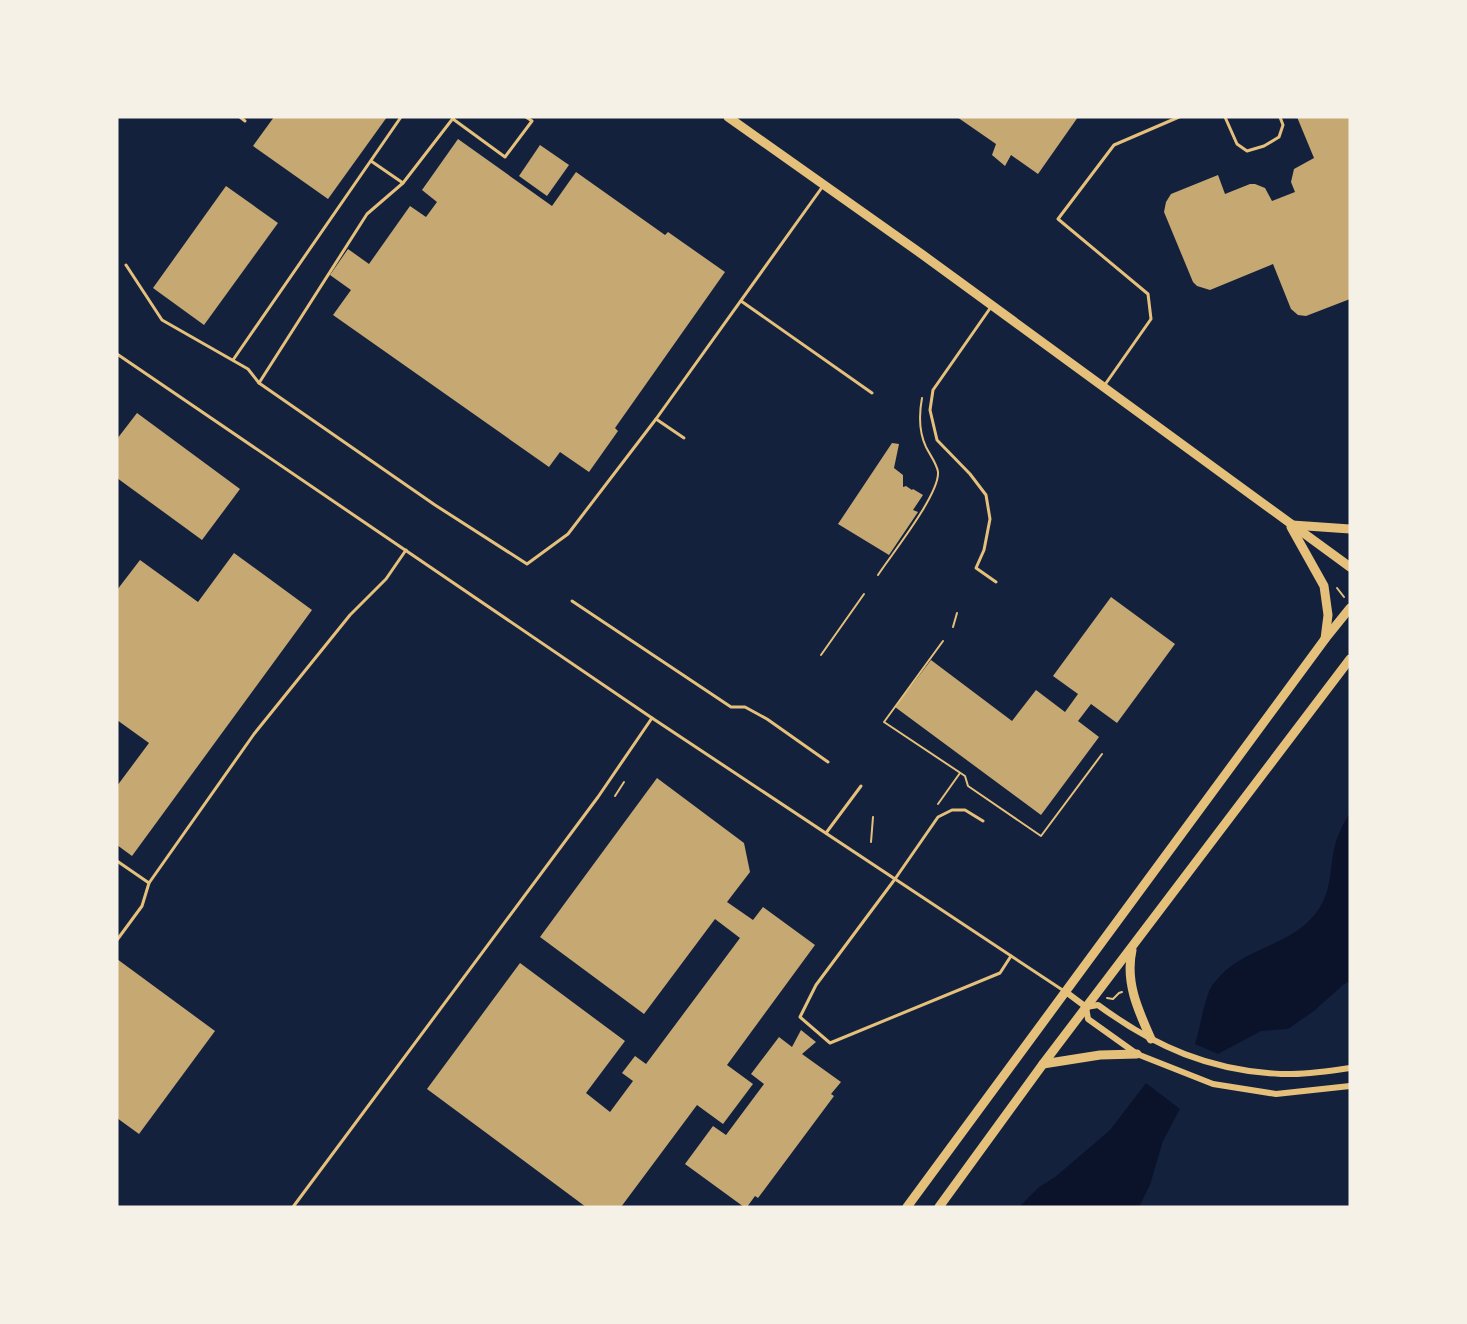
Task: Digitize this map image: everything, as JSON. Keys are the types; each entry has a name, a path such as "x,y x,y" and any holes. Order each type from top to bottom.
{"main road":[{"path":"728,117 1350,567"},
{"path":"1290,525 1350,529"},
{"path":"1290,525 1324,586 1328,615 1325,639"},
{"path":"907,1207 1350,608"},
{"path":"939,1207 1043,1064 1349,662"},
{"path":"1132,947 1129,961 1131,991 1151,1039"},
{"path":"1043,1064 1100,1054 1137,1054"}],"street":[{"path":"1066,992 1086,1007 1088,1019 1137,1054 1213,1084 1276,1094 1350,1086"},
{"path":"1086,1007 1098,1005 1125,1025 1151,1039 1229,1069 1283,1074 1350,1068"}],"lane":[{"path":"240,117 245,121"},
{"path":"233,360 401,117"},
{"path":"259,383 367,214 403,183 453,118 505,157 532,121 526,117"},
{"path":"1103,387 1151,319 1148,294 1059,219 1114,145 1179,117"},
{"path":"1225,117 1237,144 1247,151 1264,146 1280,137 1283,125 1280,117"},
{"path":"371,161 403,183"},
{"path":"126,265 162,320 248,369 259,383 435,505 527,564 568,534 656,419 824,185"},
{"path":"741,301 872,393"},
{"path":"992,306 933,390 930,410 937,440 970,474 986,495 990,519 984,550 975,568 996,582"},
{"path":"117,354 652,718 1066,992"},
{"path":"656,419 684,438"},
{"path":"117,940 142,906 149,883 254,734 350,615 386,579 406,550"},
{"path":"572,601 731,707 745,707 828,762"},
{"path":"293,1207 598,797 652,718"},
{"path":"826,833 861,786"},
{"path":"983,821 965,810 952,810 938,817 816,985 800,1017 830,1043 1000,973 1011,956"},
{"path":"117,861 149,883"}],"path":[{"path":"878,575 924,508 937,482 937,468 925,446 922,433 920,411 922,398"},
{"path":"1333,584 1344,597"},
{"path":"821,655 864,594"},
{"path":"953,627 957,613"},
{"path":"943,641 884,722 965,776 968,786 1041,836 1101,754"},
{"path":"938,804 960,773"},
{"path":"615,796 624,782"},
{"path":"871,842 873,817"},
{"path":"1107,998 1113,999 1119,993 1125,992"}],"water":[{"path":"1350,813 1350,981 1288,1029 1261,1031 1218,1054 1195,1044 1209,993 1220,976 1245,957 1299,929 1320,907 1328,888 1335,844"},
{"path":"1146,1083 1180,1109 1163,1141 1150,1185 1139,1207 1019,1207 1039,1187 1055,1177 1110,1130"}],"building":[{"path":"274,117 387,117 328,199 253,146"},
{"path":"957,117 1078,117 1038,174 1011,155 1005,166 992,155 996,144"},
{"path":"1297,117 1350,117 1350,299 1306,316 1298,315 1291,309 1273,264 1210,290 1197,286 1193,282 1164,212 1171,194 1218,175 1225,194 1250,184 1265,188 1272,201 1295,192 1291,182 1294,169 1314,158"},
{"path":"458,139 552,206 576,172 665,235 668,232 725,272 615,428 618,431 589,472 560,452 549,467 333,315 351,290 330,275 348,249 369,264 410,206 426,217 437,202 422,190"},
{"path":"540,145 569,165 547,196 519,176"},
{"path":"226,186 278,223 204,325 153,288"},
{"path":"137,413 240,489 202,540 117,478 117,439"},
{"path":"892,443 899,444 894,468 903,475 903,487 906,486 923,495 913,510 918,512 889,555 838,524"},
{"path":"234,553 312,610 132,856 117,845 117,786 149,743 117,720 117,590 140,560 198,602"},
{"path":"1111,597 1175,644 1117,723 1091,704 1078,721 1099,737 1041,815 895,707 931,660 1012,721 1036,690 1065,712 1078,694 1053,676"},
{"path":"657,778 744,843 750,872 727,902 753,920 763,907 815,945 727,1065 753,1084 723,1124 697,1105 621,1207 586,1207 427,1089 520,963 625,1041 586,1093 610,1112 633,1081 622,1073 635,1056 646,1064 740,938 715,919 644,1014 540,937"},
{"path":"117,959 215,1031 139,1134 117,1118"},
{"path":"801,1030 816,1042 802,1054 841,1082 831,1094 834,1096 758,1198 755,1196 747,1207 744,1207 685,1164 713,1126 726,1135 764,1084 751,1074 779,1037 792,1047"}]}
